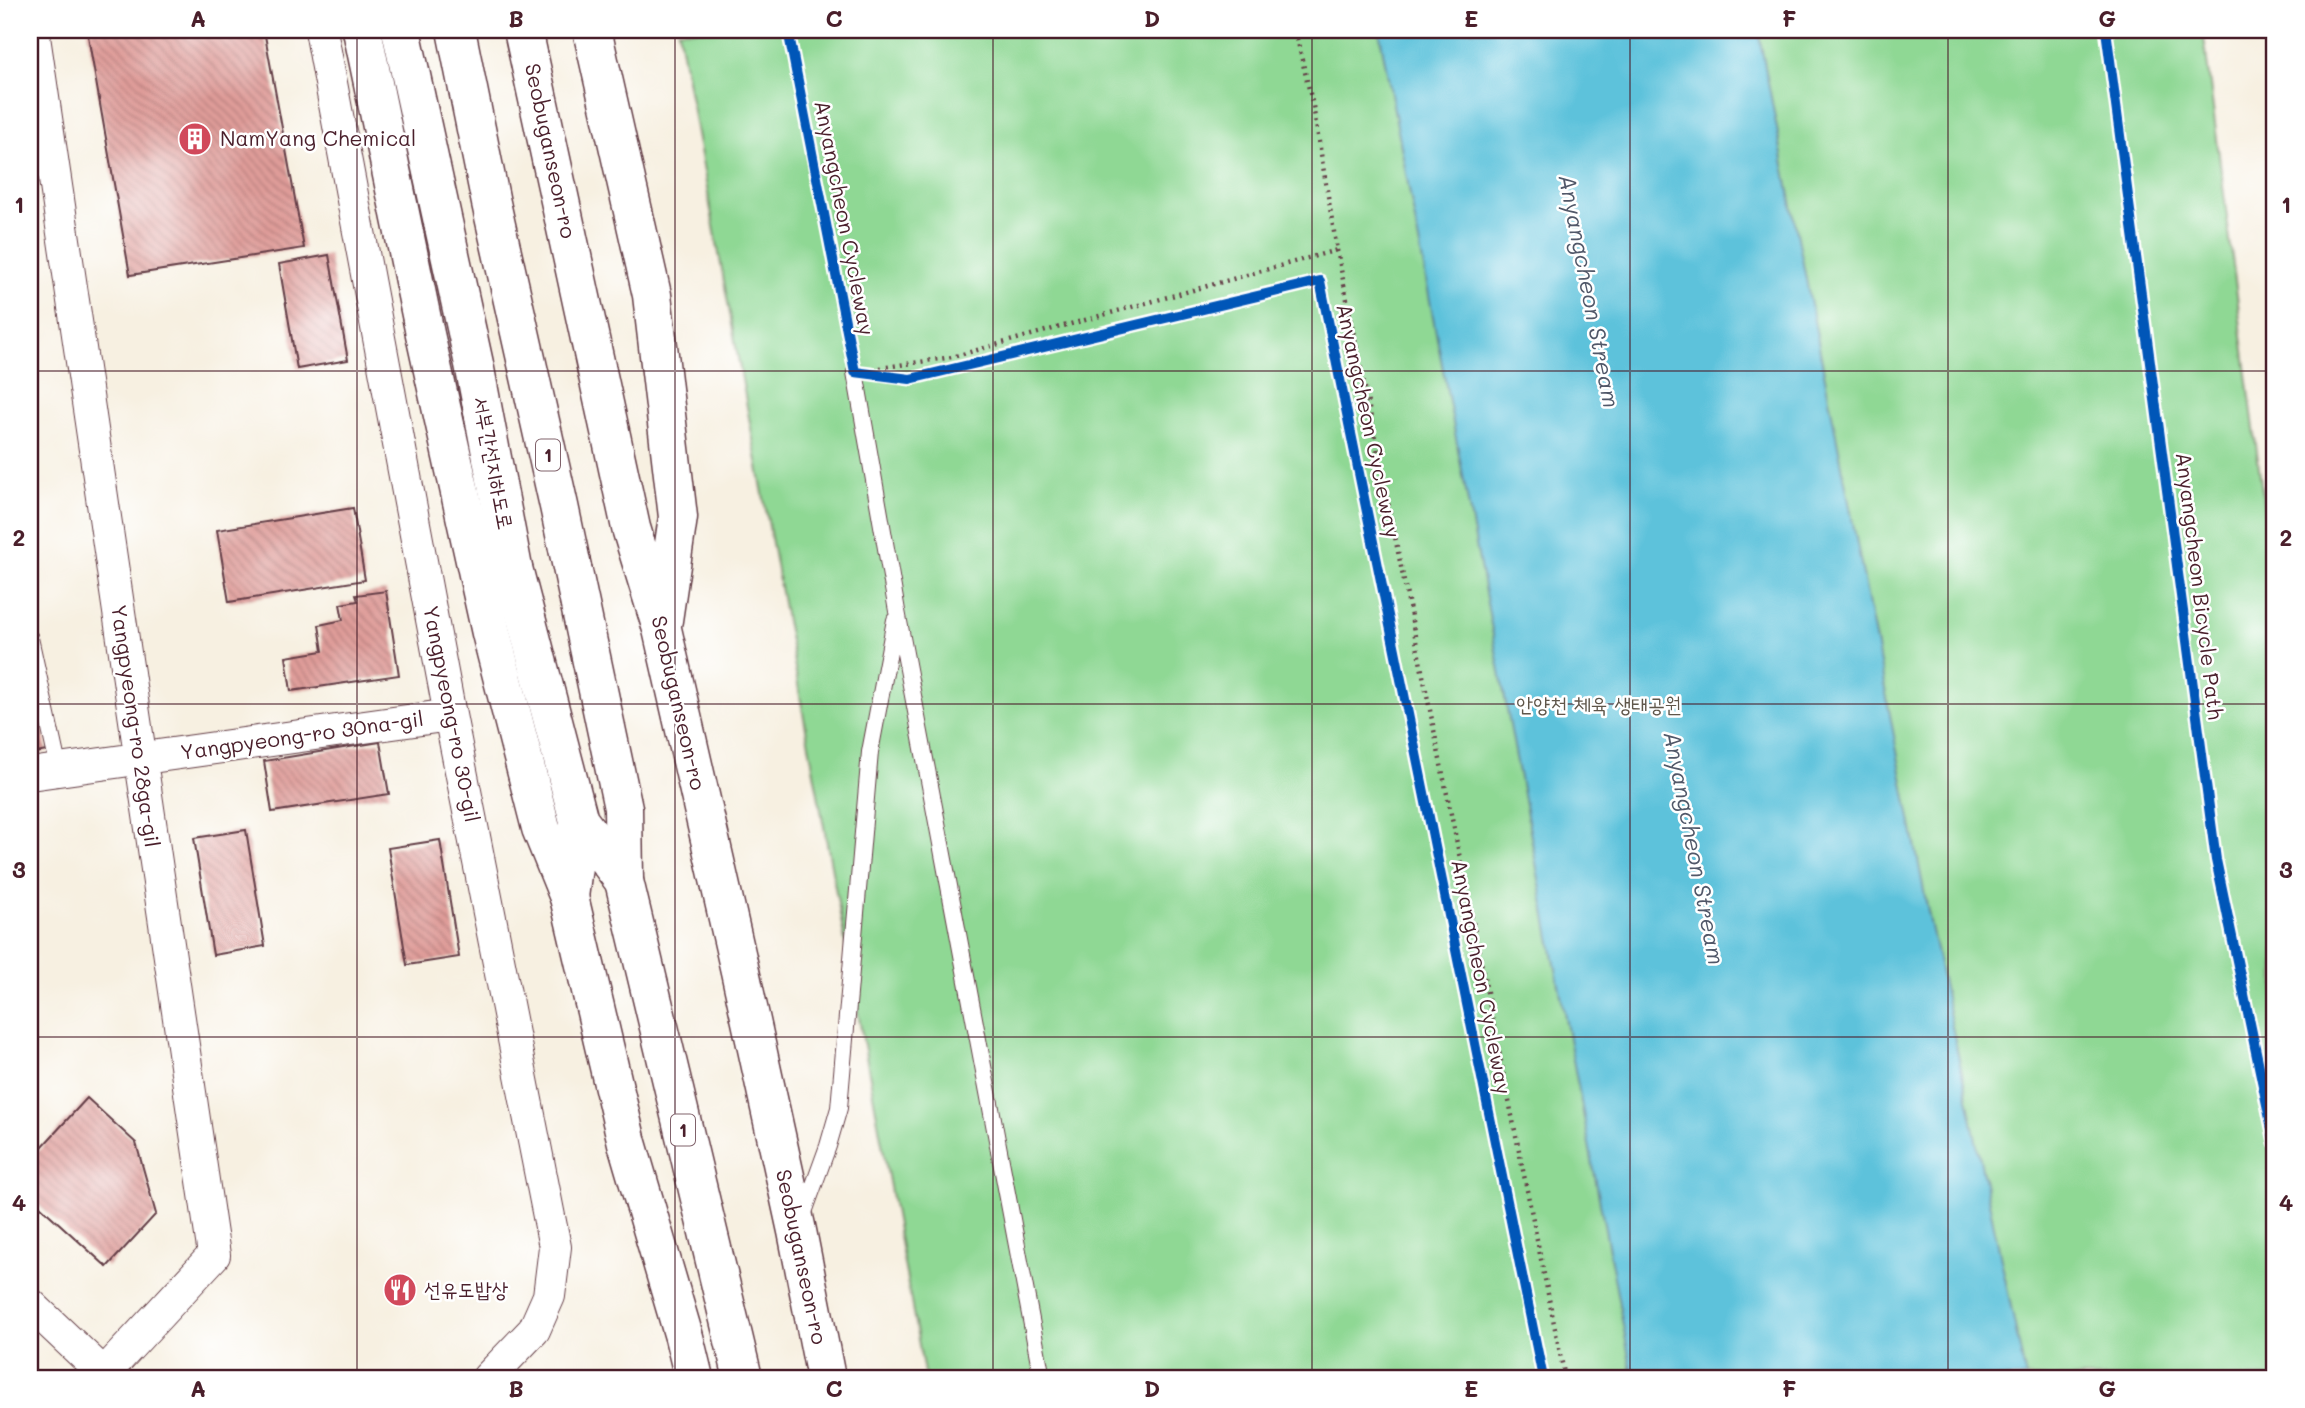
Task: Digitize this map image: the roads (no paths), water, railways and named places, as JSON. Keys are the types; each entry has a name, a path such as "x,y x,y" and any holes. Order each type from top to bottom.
{"main road":[{"path":"362,30 491,633 541,828 569,897 627,1143 694,1378"},
{"name":"서부간선지하도로","path":"401,30 474,364 513,568 579,821 624,881"},
{"name":"1","path":"456,30 623,808 624,881 743,1378"},
{"name":"Seobuganseon-ro","path":"523,30 631,528 662,629 797,1231 818,1338 833,1373"},
{"path":"592,30 652,295 677,503 678,516 662,629"},
{"path":"569,897 579,821"}],"street":[{"name":"Yangpyeong-ro 28ga-gil","path":"33,30 214,1255 102,1376"},
{"name":"Yangpyeong-ro 30-gil","path":"321,30 450,715 555,1247 549,1297 534,1330 488,1378"},
{"name":"Yangpyeong-ro 30na-gil","path":"44,772 450,715"},
{"path":"30,1304 102,1376"}],"lane":[{"path":"855,372 897,611 1042,1378"},
{"path":"797,1231 839,1108 870,752 897,611"},
{"path":"30,638 44,772"}],"water":[{"name":"Anyangcheon Stream","path":"1379,30 1758,30 1928,912 2026,1378 1633,1378"}],"place":[{"name":"NamYang Chemical","path":"195,139"},
{"name":"선유도밥상","path":"400,1290"}],"park label":[{"name":"안양천 체육 생태공원","path":"1599,705"}]}
